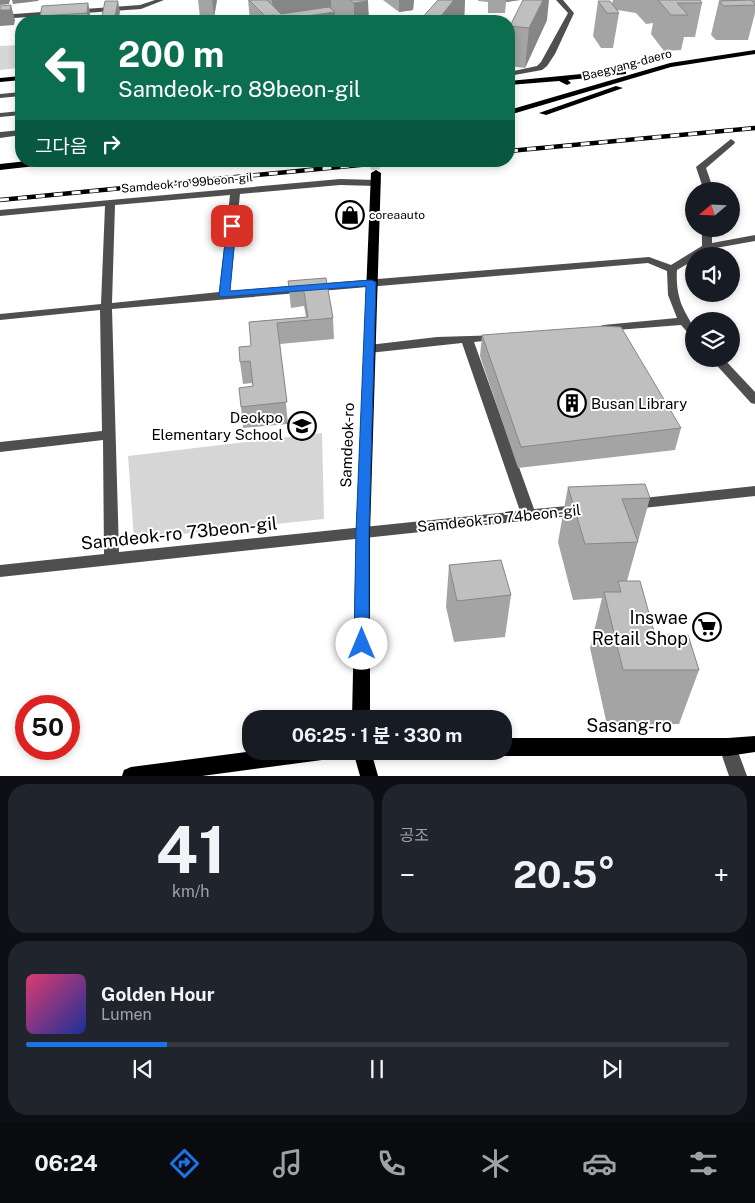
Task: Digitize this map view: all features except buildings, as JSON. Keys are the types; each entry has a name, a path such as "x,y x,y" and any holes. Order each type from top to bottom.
{"main road":[{"name":"Baegyang-daero","path":"515,111 670,66 755,52"},
{"name":"Baegyang-daero","path":"515,120 540,114 663,76 755,60"},
{"path":"515,83 670,66"},
{"path":"0,80 15,79"},
{"path":"561,79 583,90"},
{"path":"0,167 15,165"},
{"name":"Samdeok-ro","path":"361,710 363,532 376,178"},
{"name":"Sasang-ro","path":"512,746 728,747 755,744"},
{"path":"142,775 254,760"},
{"path":"365,760 369,776"}],"street":[{"path":"26,15 141,6 161,0"},
{"path":"515,73 539,68 551,54 570,13 559,0"},
{"path":"0,17 15,16"},
{"path":"0,96 15,95"},
{"path":"0,115 15,114"},
{"path":"0,135 15,134"},
{"path":"706,182 701,167 732,142"},
{"name":"Samdeok-ro 99beon-gil","path":"0,213 376,178"},
{"path":"224,295 235,192"},
{"path":"110,203 106,306 112,559"},
{"path":"707,238 707,247 755,238"},
{"path":"0,317 371,282 649,260 672,269"},
{"path":"672,269 685,261"},
{"path":"594,329 683,321 670,284 672,269"},
{"path":"369,349 437,341 506,337"},
{"path":"467,340 529,515"},
{"path":"724,367 755,400"},
{"path":"0,446 110,435"},
{"path":"618,506 755,491"},
{"name":"Samdeok-ro 74beon-gil","path":"363,532 598,508"},
{"name":"Samdeok-ro 73beon-gil","path":"0,571 363,532"},
{"path":"728,747 738,776"}],"shaded area":[{"path":"15,45 15,68 0,70 0,46"},
{"path":"322,433 324,519 134,539 128,456"}],"tunnel":[{"path":"375,167 376,173"}],"railway":[{"path":"515,150 755,128"},
{"path":"0,200 339,167"}],"place":[{"name":"coreaauto","path":"350,215"},
{"name":"Busan Library","path":"572,403"},
{"name":"Deokpo Elementary School","path":"302,426"},
{"name":"Inswae Retail Shop","path":"707,627"}],"route":[{"path":"232,226 224,295 371,282 363,532 362,644"}]}
